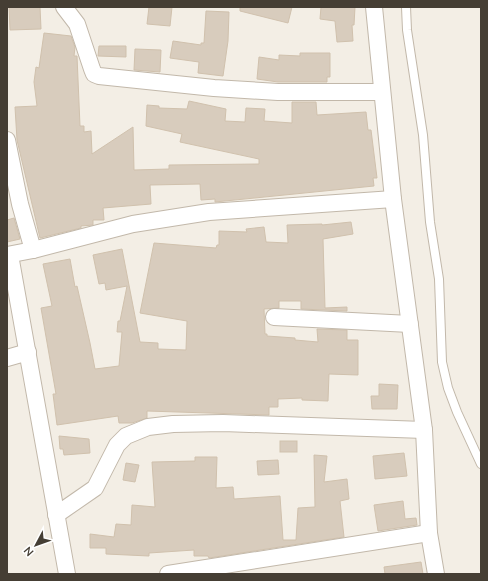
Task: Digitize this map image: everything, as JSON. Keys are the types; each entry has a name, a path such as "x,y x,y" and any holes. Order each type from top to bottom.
{"street":[{"path":"64,7 77,24 94,74 99,76 214,88 278,92 381,92"},
{"path":"374,7 381,92 393,200 424,430 429,534 436,574"},
{"path":"7,140 20,204 33,250"},
{"path":"67,574 28,352 8,255 133,224 209,212 393,200"},
{"path":"274,317 410,324"},
{"path":"7,358 28,352"},
{"path":"56,515 95,488 117,445 126,436 148,427 173,424 223,423 424,430"},
{"path":"168,574 429,534"}],"lane":[{"path":"406,7 407,30 423,135 430,222 439,279 444,372 457,412 481,464"}],"building":[{"path":"9,7 40,7 41,29 10,30"},
{"path":"149,7 172,7 170,26 147,24"},
{"path":"240,7 292,7 288,23 240,11"},
{"path":"321,7 355,7 354,25 352,25 353,41 337,42 335,21 320,19"},
{"path":"206,11 229,12 228,41 223,76 198,73 199,62 170,58 173,41 201,45 201,43 204,43"},
{"path":"44,33 71,36 75,47 74,56 77,56 80,126 84,126 84,132 91,131 92,154 133,127 134,170 169,169 169,165 259,164 259,159 180,142 182,134 146,126 147,105 159,106 159,108 187,109 189,101 226,109 225,121 245,122 246,108 265,109 264,121 292,123 292,102 316,102 317,115 366,112 368,130 371,130 377,178 373,178 374,186 215,202 215,199 201,200 200,184 150,185 151,204 103,208 104,220 93,220 93,225 81,226 81,228 40,238 17,140 15,107 37,106 34,82 36,67 39,68"},
{"path":"99,46 126,46 126,57 98,56"},
{"path":"135,49 161,50 160,72 134,70"},
{"path":"300,53 330,53 330,77 327,77 327,82 278,82 257,79 259,57 279,60 279,55 300,56"},
{"path":"14,218 20,239 7,242 7,220"},
{"path":"351,222 353,234 323,239 325,308 347,307 347,311 301,309 301,301 279,301 279,308 264,309 265,334 267,334 267,336 295,338 295,340 318,342 317,329 347,330 347,340 358,340 358,375 329,374 328,401 302,400 302,398 278,399 278,407 269,407 269,415 147,411 147,418 132,423 119,423 118,416 57,425 53,394 56,394 41,308 52,306 43,264 70,259 75,287 77,286 95,369 119,366 122,332 117,332 118,321 120,321 127,286 106,290 105,283 99,284 93,255 122,249 140,342 158,343 158,349 186,350 187,321 140,313 154,243 216,248 217,245 219,245 219,231 247,232 246,229 264,227 266,242 288,243 287,225 322,225"},
{"path":"379,384 398,385 397,409 372,409 371,396 379,396"},
{"path":"59,436 89,439 90,453 64,455 63,449 60,449"},
{"path":"280,441 297,441 297,452 280,452"},
{"path":"404,453 407,476 375,479 373,456"},
{"path":"314,455 327,456 324,482 347,479 349,499 340,501 344,537 209,558 208,556 194,556 194,550 149,553 149,556 106,554 106,548 90,548 90,534 114,537 116,524 131,525 132,505 155,507 152,462 195,461 195,457 217,457 216,488 233,487 234,499 280,496 283,540 296,540 298,508 315,507"},
{"path":"278,460 279,474 258,475 257,461"},
{"path":"126,463 139,465 135,482 123,480"},
{"path":"403,501 405,519 416,518 417,525 378,531 374,505"},
{"path":"421,562 423,574 385,574 384,567"}]}
